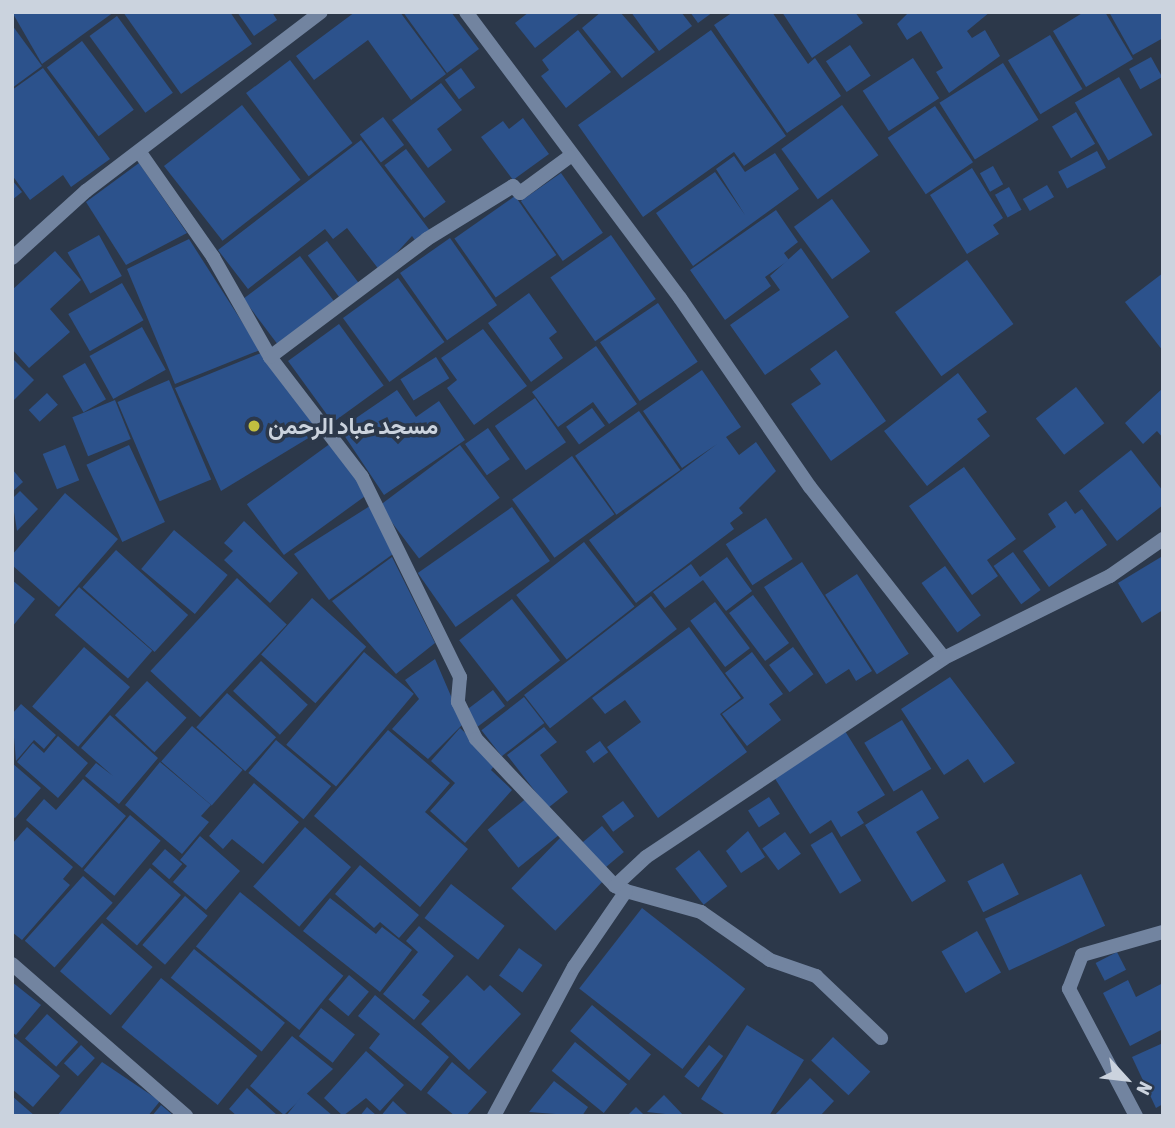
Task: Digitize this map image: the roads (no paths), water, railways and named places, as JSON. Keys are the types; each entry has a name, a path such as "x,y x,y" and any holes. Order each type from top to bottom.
{"street":[{"path":"12,258 86,191 142,153 321,12"},
{"path":"466,12 569,157 944,658"},
{"path":"142,153 271,357 362,477 460,677 458,702 476,739 621,888 701,912 770,960 816,976 881,1038"},
{"path":"271,357 427,239 513,186 520,192 569,157"},
{"path":"494,1116 574,967 621,888 701,818 944,658 1110,576 1163,539"},
{"path":"1136,1116 1069,989 1082,955 1163,932"},
{"path":"12,964 186,1116"}],"place":[{"name":"مسجد عباد الرحمن","path":"254,426"}]}
